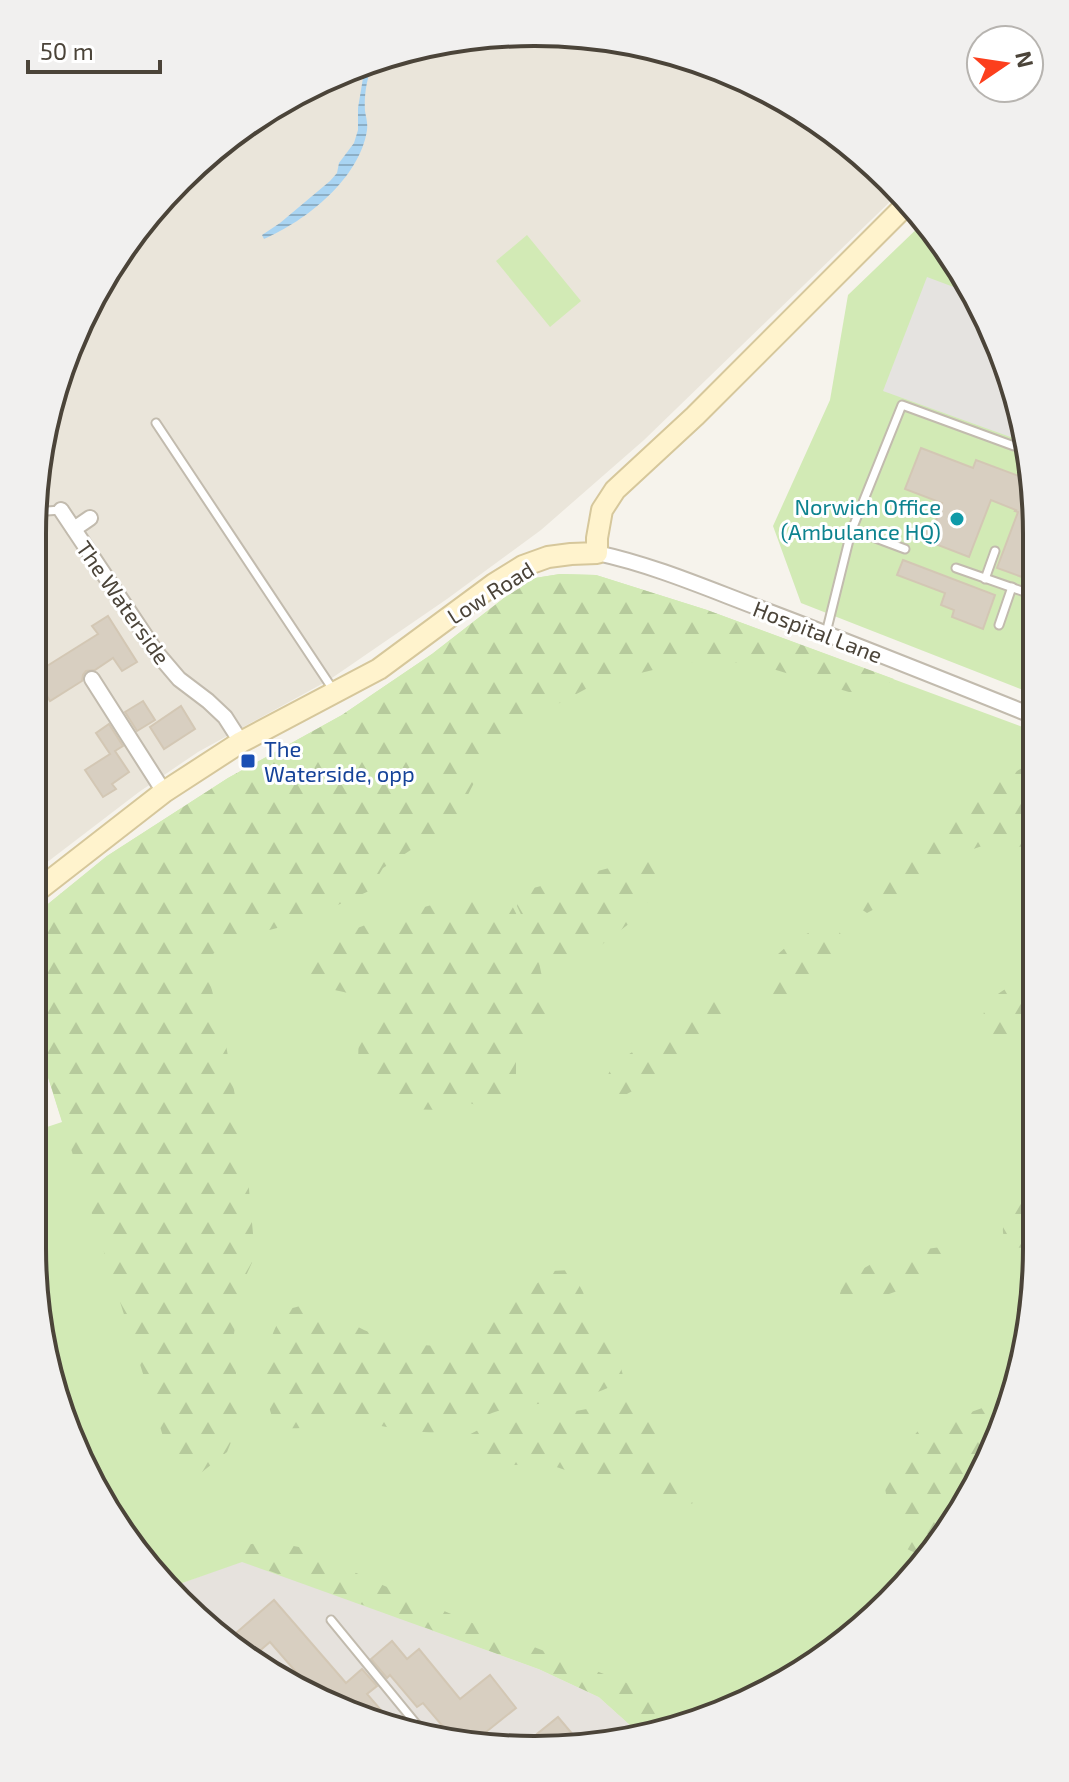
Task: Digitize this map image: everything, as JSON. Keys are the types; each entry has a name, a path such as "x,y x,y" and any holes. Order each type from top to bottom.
{"street":[{"path":"597,553 602,510 615,490 695,416 901,210"},
{"name":"The Waterside","path":"61,510 156,652 179,679 225,717 241,742"},
{"name":"The Waterside","path":"74,529 90,518"},
{"name":"Hospital Lane","path":"597,553 662,571 1023,712"},
{"name":"Low Road","path":"46,884 164,792 241,742 379,669 523,566 548,557 597,553"},
{"path":"92,679 164,792"}],"lane":[{"path":"826,633 851,532 902,405 1015,446"},
{"path":"156,423 335,692"},
{"path":"47,511 61,510"},
{"path":"851,532 905,549"},
{"path":"985,579 995,551"},
{"path":"956,568 1023,591"},
{"path":"999,625 1012,587"},
{"path":"331,1620 413,1720"}],"shaded area":[{"path":"566,47 630,55 661,63 751,96 832,147 891,201 644,440 541,530 329,680 198,752 139,792 46,863 46,534 50,471 55,439 72,377 111,290 167,212 237,147 318,96 377,72 439,55 471,50"},
{"path":"927,277 958,290 997,377 1014,438 883,391"},
{"path":"242,1561 539,1669 599,1697 632,1727 566,1735 503,1735 439,1727 377,1710 318,1686 263,1654 212,1615 180,1584"}],"green space":[{"path":"916,230 941,263 973,318 997,377 1014,439 1019,471 1023,534 1023,690 801,603 773,526 830,400 848,295"},
{"path":"527,235 581,301 550,327 496,261"},
{"path":"560,574 596,575 707,610 1023,727 1022,1279 1014,1343 986,1434 973,1464 941,1519 902,1570 857,1615 806,1654 751,1686 692,1710 632,1727 599,1697 539,1669 242,1562 180,1584 128,1519 96,1464 63,1374 55,1343 47,1279 46,1127 62,1122 46,1071 46,906 107,856 228,778 342,715 535,578"},
{"path":"560,574 596,575 707,610 894,679 877,692 849,692 753,663 686,662 595,684 498,736 454,822 383,868 369,891 300,922 246,936 211,955 206,967 226,1045 235,1096 247,1167 255,1256 239,1291 233,1343 238,1394 236,1430 227,1452 202,1472 178,1483 46,1071 46,906 107,856 228,778 342,715 535,578"},
{"path":"1023,768 1023,847 982,846 945,859 927,869 893,899 867,913 858,907 861,899 895,870 948,816"},
{"path":"647,858 669,865 666,880 630,923 566,972 541,956 517,906 522,891"},
{"path":"449,900 509,900 537,953 550,1015 539,1038 524,1047 516,1062 516,1089 508,1105 490,1110 470,1103 441,1110 401,1109 375,1085 358,1062 359,1031 375,1012 371,1005 360,997 323,985 302,966 316,952 351,931"},
{"path":"829,925 839,930 843,942 842,951 830,971 801,996 781,1003 769,1000 762,984 775,958 788,945"},
{"path":"1023,979 1023,1043 997,1046 983,1020 985,1009 991,1000"},
{"path":"724,995 733,995 741,1000 740,1012 731,1026 638,1088 625,1095 615,1095 611,1091 607,1078 618,1061"},
{"path":"1023,1200 1023,1248 1010,1244 1004,1237 1006,1217"},
{"path":"942,1247 948,1255 941,1268 925,1281 889,1294 856,1300 840,1294 843,1280 882,1258"},
{"path":"571,1270 589,1311 616,1350 624,1379 610,1387 581,1397 506,1409 436,1432 344,1421 304,1428 277,1428 269,1407 266,1373 271,1339 285,1310 304,1305 319,1307 396,1343 436,1346 469,1335 552,1271"},
{"path":"645,1396 653,1401 659,1425 659,1459 669,1472 691,1484 700,1501 666,1506 647,1498 626,1481 568,1471 545,1463 515,1465 482,1461 455,1448 463,1438 480,1429"},
{"path":"998,1402 958,1492 916,1553 907,1549 890,1517 884,1482 900,1451 918,1431"},
{"path":"268,1541 304,1548 482,1627 648,1691 668,1701 672,1716 632,1727 599,1697 539,1669 242,1561 246,1545"}],"water":[{"path":"369,75 365,95 367,130 354,165 329,196 297,221 264,239 262,235 337,173 339,163 354,143 358,130 363,77"}],"building":[{"name":"Norwich Office (Ambulance HQ)","path":"921,448 973,468 976,460 1019,476 1023,577 997,568 1018,512 1016,510 991,500 969,557 912,535 916,523 933,529 942,503 905,489"},
{"path":"903,560 995,595 983,629 952,617 954,610 941,605 945,593 897,575"},
{"path":"108,616 137,662 122,671 113,658 95,670 86,671 82,681 50,701 46,694 46,667 98,634 92,626"},
{"path":"143,701 155,720 137,731 125,712"},
{"path":"181,706 195,729 164,749 150,727"},
{"path":"109,724 123,746 115,751 129,772 112,784 116,789 103,797 85,770 110,754 96,733"},
{"path":"274,1600 346,1683 362,1669 377,1686 367,1694 382,1711 300,1676 270,1642 259,1651 235,1634"},
{"path":"392,1641 407,1659 419,1649 460,1699 490,1675 516,1708 484,1733 444,1728 423,1703 417,1707 390,1675 387,1678 371,1659"},
{"path":"558,1717 573,1734 539,1736 537,1734"}],"place":[{"name":"Norwich Office (Ambulance HQ)","path":"957,519"},
{"name":"The Waterside, opp","path":"248,761"}]}
